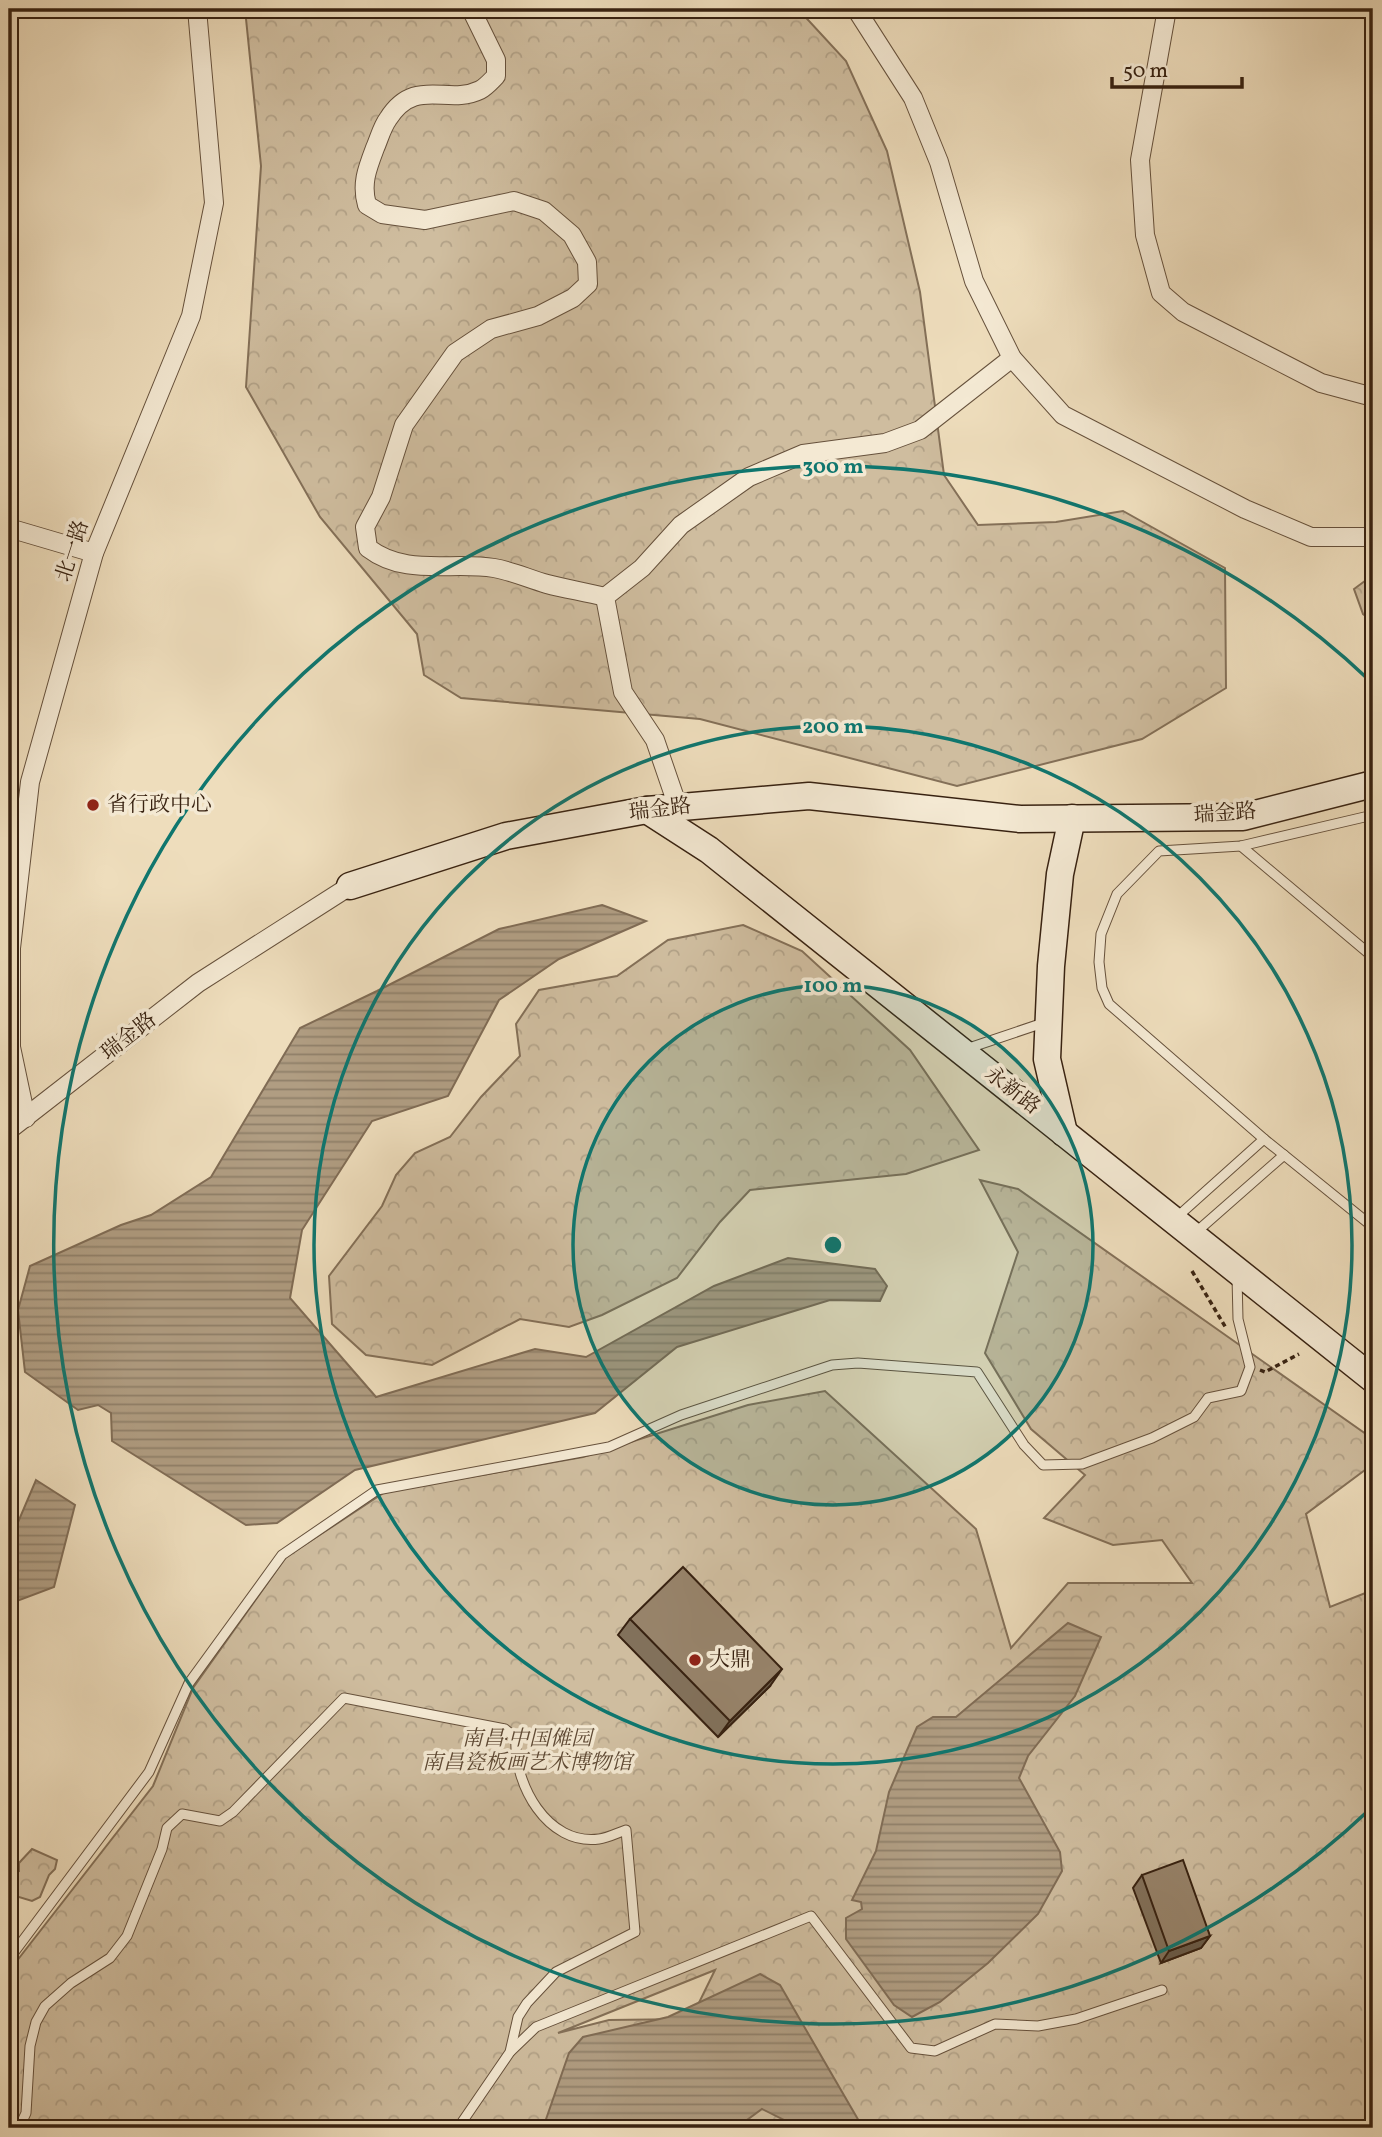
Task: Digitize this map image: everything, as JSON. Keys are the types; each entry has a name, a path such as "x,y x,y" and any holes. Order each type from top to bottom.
{"street":[{"name":"北一路","path":"26,1118 11,1047 11,973 30,782 94,553 191,316 214,203 197,9"},
{"path":"471,9 496,60 496,76 483,89 467,95 421,93 404,101 388,118 366,172 363,190 367,205 382,214 425,220 514,201 544,211 572,235 587,262 588,284 573,298 538,316 491,329 455,353 404,425 381,497 365,527 368,548 394,562 426,567 495,568 546,584 605,597"},
{"path":"856,9 913,98 939,162 974,281 1012,358 1063,415 1245,509 1311,537 1373,537"},
{"path":"1167,9 1140,160 1145,235 1160,293 1183,312 1321,383 1373,397"},
{"path":"605,597 642,568 681,525 748,477 803,454 885,443 920,430 1012,358"},
{"path":"9,528 94,553"},
{"path":"605,597 623,692 655,740 678,807"},
{"name":"瑞金路","path":"9,1130 198,983 350,886 506,836 647,810 809,796 1020,819 1244,817 1373,784"},
{"name":"永新路","path":"647,810 709,850 1373,1379"},
{"path":"1064,1133 1048,1059 1060,874 1072,818"}],"lane":[{"path":"1373,815 1241,846 1159,851 1117,894 1101,934 1100,975 1101,988 1109,1004 1264,1139 1373,1227"},
{"path":"1241,846 1373,957"},
{"path":"961,1051 1049,1020"},
{"path":"1183,1228 1264,1139"},
{"path":"1183,1228 1284,1155"},
{"path":"9,1959 149,1772 189,1682 282,1555 377,1490 609,1447 681,1415 787,1379 832,1365 858,1363 977,1372 1024,1445 1043,1465 1083,1464 1152,1438 1194,1417 1208,1398 1241,1391 1250,1367 1238,1318 1237,1271"},
{"path":"19,2128 26,2113 30,2046 36,2022 45,2006 71,1983 110,1958 127,1936 162,1849 167,1828 182,1814 220,1821 233,1812 344,1698 505,1728 516,1738 515,1757 524,1787 544,1817 569,1836 598,1839 625,1830 635,1932 555,1972 518,2017 510,2052"},
{"path":"458,2128 510,2052 536,2027 811,1916 911,2048 936,2051 995,2024 1038,2026 1076,2019 1162,1990"}],"green space":[{"path":"245,9 798,9 846,61 887,151 920,292 944,475 978,525 1056,522 1123,511 1225,568 1226,688 1142,739 957,786 700,719 461,698 424,675 417,634 320,517 246,387 261,166"},
{"path":"1373,575 1373,621 1363,614 1354,589"},
{"path":"743,925 802,951 910,1050 979,1150 906,1174 750,1190 720,1222 677,1278 602,1315 569,1327 520,1319 432,1365 366,1355 332,1324 329,1276 382,1206 396,1175 415,1153 450,1137 481,1097 520,1056 516,1024 539,990 617,976 668,940"},
{"name":"南昌·中国傩园 南昌瓷板画艺术博物馆","path":"980,1180 1018,1189 1373,1439 1373,1464 1306,1514 1330,1607 1373,1590 1373,2128 9,2128 9,1971 153,1786 193,1688 286,1557 385,1492 583,1457 748,1405 825,1391 976,1529 1011,1648 1068,1583 1192,1583 1162,1540 1113,1545 1044,1518 1085,1475 1031,1429 985,1353 1018,1252","holes":["715,1970 691,2019 609,2020 558,2033"]},
{"path":"32,1849 57,1860 40,1897 32,1901 9,1894 9,1872 19,1871 19,1863"}],"shaded area":[{"path":"602,905 646,921 559,959 499,1000 448,1096 372,1121 302,1230 290,1298 376,1397 535,1349 586,1357 714,1286 788,1258 875,1269 887,1286 880,1301 830,1300 677,1347 595,1413 355,1470 277,1523 246,1525 112,1441 111,1413 98,1405 78,1410 25,1372 18,1310 30,1266 121,1225 151,1215 211,1177 300,1028 499,929"},
{"path":"36,1480 75,1505 54,1587 17,1601 9,1598 9,1533 13,1534"},
{"path":"1068,1623 1101,1637 1075,1696 1028,1756 1019,1778 1060,1852 1062,1871 1038,1914 988,1963 940,2002 912,2017 894,2005 846,1939 846,1918 862,1909 861,1902 852,1900 876,1851 889,1792 917,1727 933,1717 956,1717"},
{"path":"760,1974 780,1985 863,2128 800,2128 762,2109 736,2128 543,2128 569,2053 583,2037 668,2017"}],"building":[{"path":"683,1567 782,1669 730,1721 630,1619"},
{"path":"1183,1860 1210,1936 1169,1951 1142,1875"}],"place":[{"name":"省行政中心","path":"93,805"},
{"name":"大鼎","path":"695,1660"}]}
